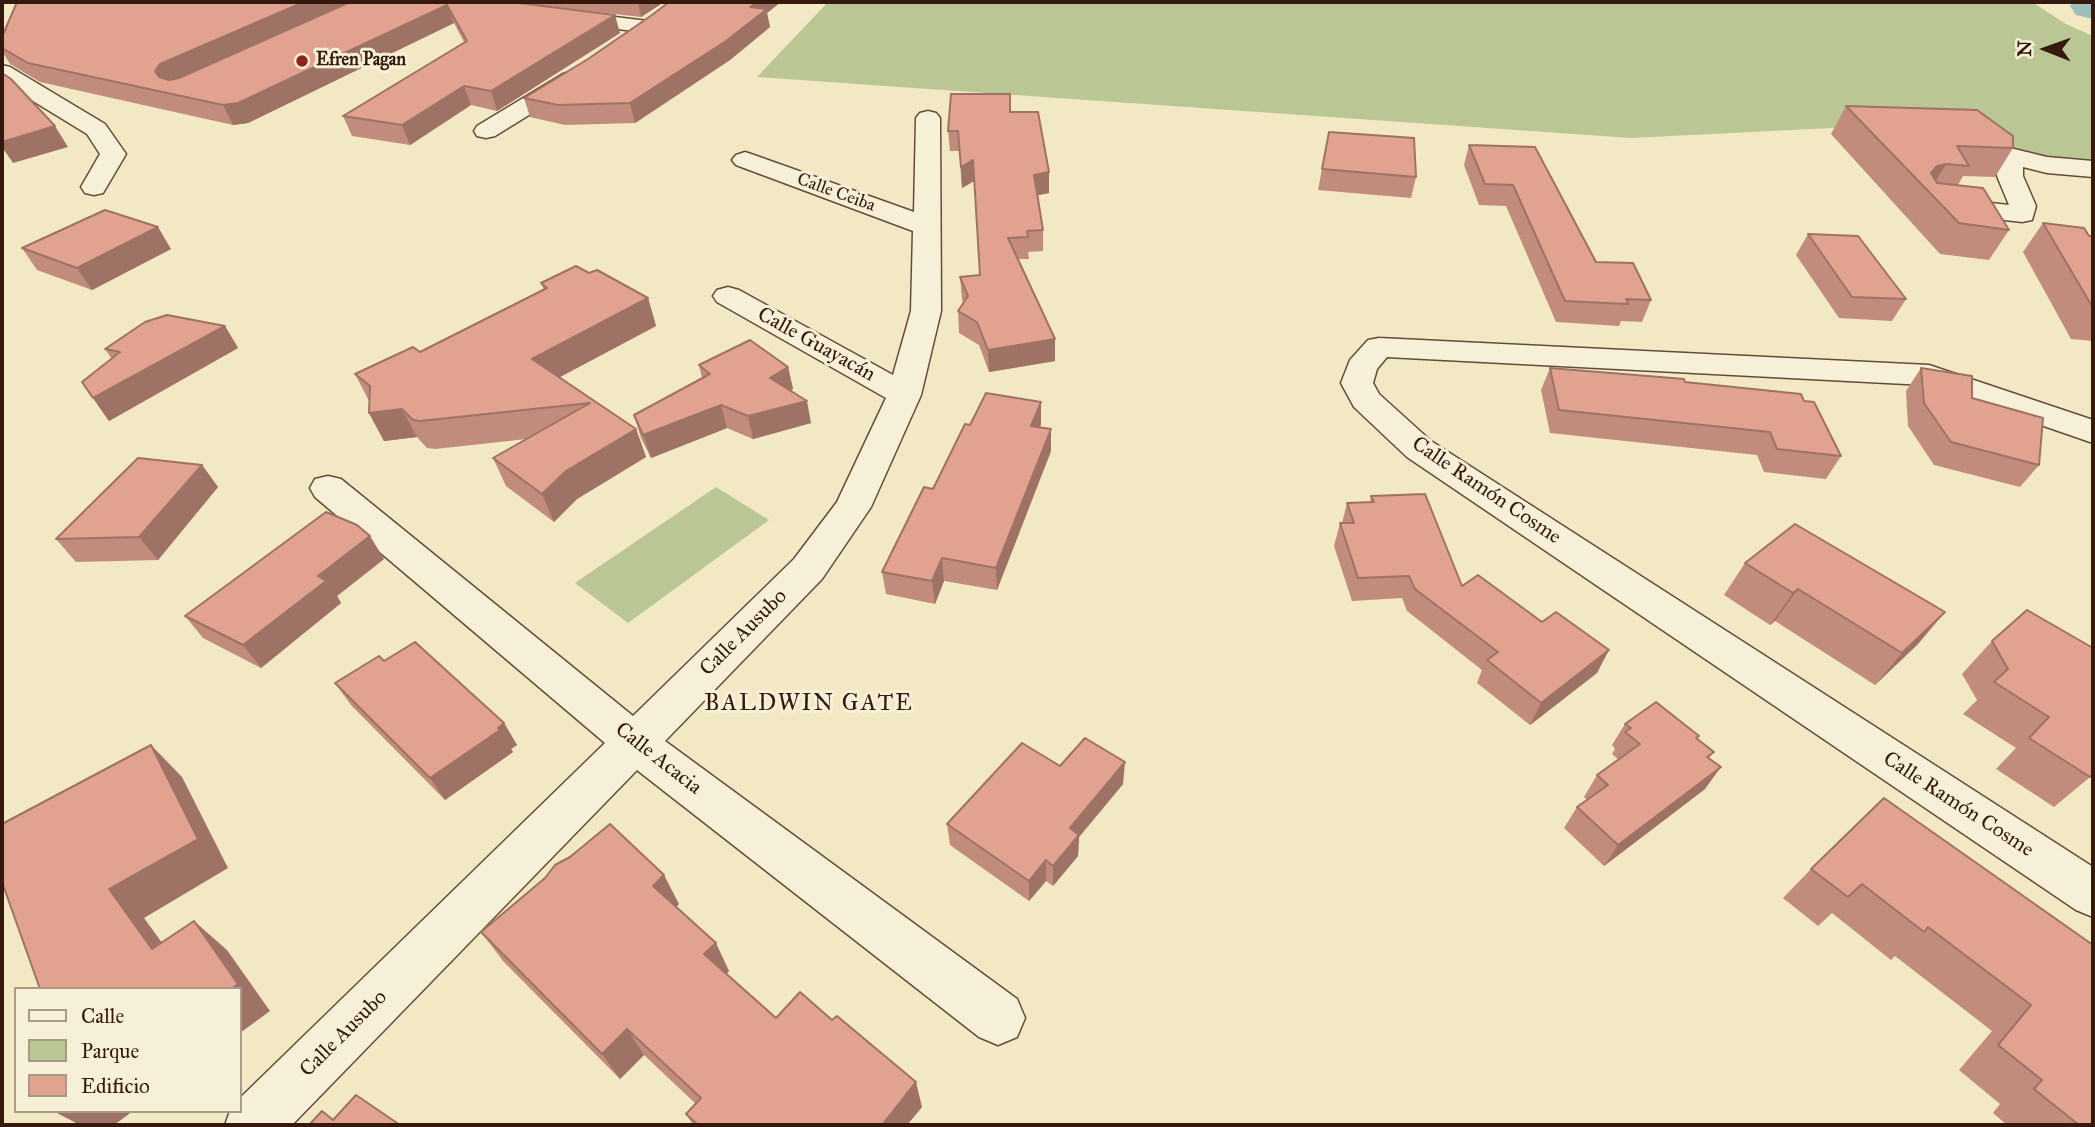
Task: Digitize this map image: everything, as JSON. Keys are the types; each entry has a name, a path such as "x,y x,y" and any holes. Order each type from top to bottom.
{"street":[{"path":"616,49 670,10"},
{"path":"540,14 648,27"},
{"path":"486,131 584,71"},
{"path":"2,72 96,129 113,154 94,187"},
{"name":"Calle Ausubo","path":"253,1125 808,569 853,507 904,395 926,311 928,118"},
{"path":"1929,204 2032,219 2010,176 2010,156 2047,165 2093,169"},
{"name":"Calle Ceiba","path":"745,160 926,226"},
{"name":"Calle Guayacán","path":"728,296 904,395"},
{"name":"Calle Ramón Cosme","path":"2093,432 1929,375 1379,347 1361,367 1357,383 1366,400 1419,449 2093,894"},
{"name":"Calle Acacia","path":"328,488 635,743 998,1018"}],"green space":[{"path":"828,2 2032,2 2066,24 2093,36 2093,165 2047,157 2005,145 1975,131 1831,128 1631,138 757,77"},
{"path":"716,487 769,520 628,623 575,583"}],"building":[{"path":"17,2 304,2 160,64 155,71 159,77 169,80 179,78 350,2 511,2 615,15 491,91 464,86 402,125 343,116 467,41 447,5 238,103 223,105 28,63 2,48 2,37"},
{"path":"669,2 756,2 750,7 767,9 726,41 630,103 558,105 524,98 588,59"},
{"path":"2,73 11,79 55,126 2,142"},
{"path":"951,94 1010,94 1010,112 1038,112 1049,172 1034,175 1043,230 1027,231 1028,237 1008,238 1055,339 988,350 977,322 958,311 968,296 960,277 980,275 973,160 961,167 958,131 948,131"},
{"path":"1846,106 1977,110 2013,136 2013,148 1957,146 1969,166 1946,164 1937,166 1931,173 1937,183 1983,188 2009,230 1959,223"},
{"path":"1329,132 1414,138 1416,177 1322,169"},
{"path":"1469,145 1535,147 1596,262 1633,263 1651,300 1626,299 1628,304 1565,301 1513,185 1485,184"},
{"path":"105,210 158,227 77,268 22,248"},
{"path":"2043,223 2084,228 2089,236 2093,236 2093,308"},
{"path":"1808,234 1858,236 1906,299 1852,297"},
{"path":"576,266 589,273 597,270 648,298 532,359 636,429 566,471 542,494 493,458 590,403 420,421 413,420 402,409 369,413 370,386 355,374 413,347 420,352 547,288 541,283"},
{"path":"167,315 225,326 93,398 82,382 120,352 105,349 145,322"},
{"path":"750,340 788,367 770,378 807,401 748,416 721,405 643,435 634,415 710,374 699,365"},
{"path":"1550,368 1684,379 1685,382 1801,394 1804,401 1814,402 1841,456 1777,449 1770,432 1559,410"},
{"path":"1921,368 1972,376 1972,398 2043,418 2039,465 1951,442 1924,403"},
{"path":"986,393 1041,402 1031,426 1051,429 996,568 942,558 932,581 882,572 924,487 933,489 965,424 970,425"},
{"path":"138,458 202,465 139,537 56,539"},
{"path":"1425,494 1462,586 1478,575 1542,622 1556,612 1609,650 1541,703 1487,660 1498,652 1415,589 1409,576 1358,578 1340,523 1354,523 1347,503 1374,502 1371,496"},
{"path":"326,512 357,525 370,536 318,576 326,581 243,645 185,616"},
{"path":"1795,524 1945,612 1902,653 1798,589 1793,593 1745,563"},
{"path":"2027,610 2093,648 2093,773 2090,777 2029,738 2049,717 1994,682 2008,669 1992,641"},
{"path":"415,642 504,723 498,728 500,730 430,778 335,683 379,656 384,661"},
{"path":"1656,702 1699,736 1696,738 1714,752 1707,757 1721,767 1618,845 1577,807 1608,785 1597,775 1640,744 1625,732 1631,728 1625,724"},
{"path":"1085,738 1125,762 1070,828 1079,835 1053,866 1046,860 1029,881 947,824 1022,743 1060,766"},
{"path":"151,745 198,839 109,889 152,949 194,921 238,984 234,987 39,987 2,882 2,824"},
{"path":"1884,798 2093,945 2093,1125 2079,1125 2034,1089 2042,1080 1998,1045 2031,1005 1928,927 1924,932 1862,884 1848,897 1811,869"},
{"path":"610,824 664,875 653,886 716,943 704,954 776,1018 800,992 832,1020 837,1016 916,1082 882,1125 698,1125 686,1114 701,1098 627,1029 602,1054 481,932 545,878 555,865 570,857"},
{"path":"356,1095 400,1125 309,1125 322,1111 333,1120"}],"waterway":[{"path":"2093,5 2093,7"}],"place":[{"name":"Efren Pagan","path":"302,61"}],"district":[{"name":"BALDWIN GATE","path":"809,704"}]}
